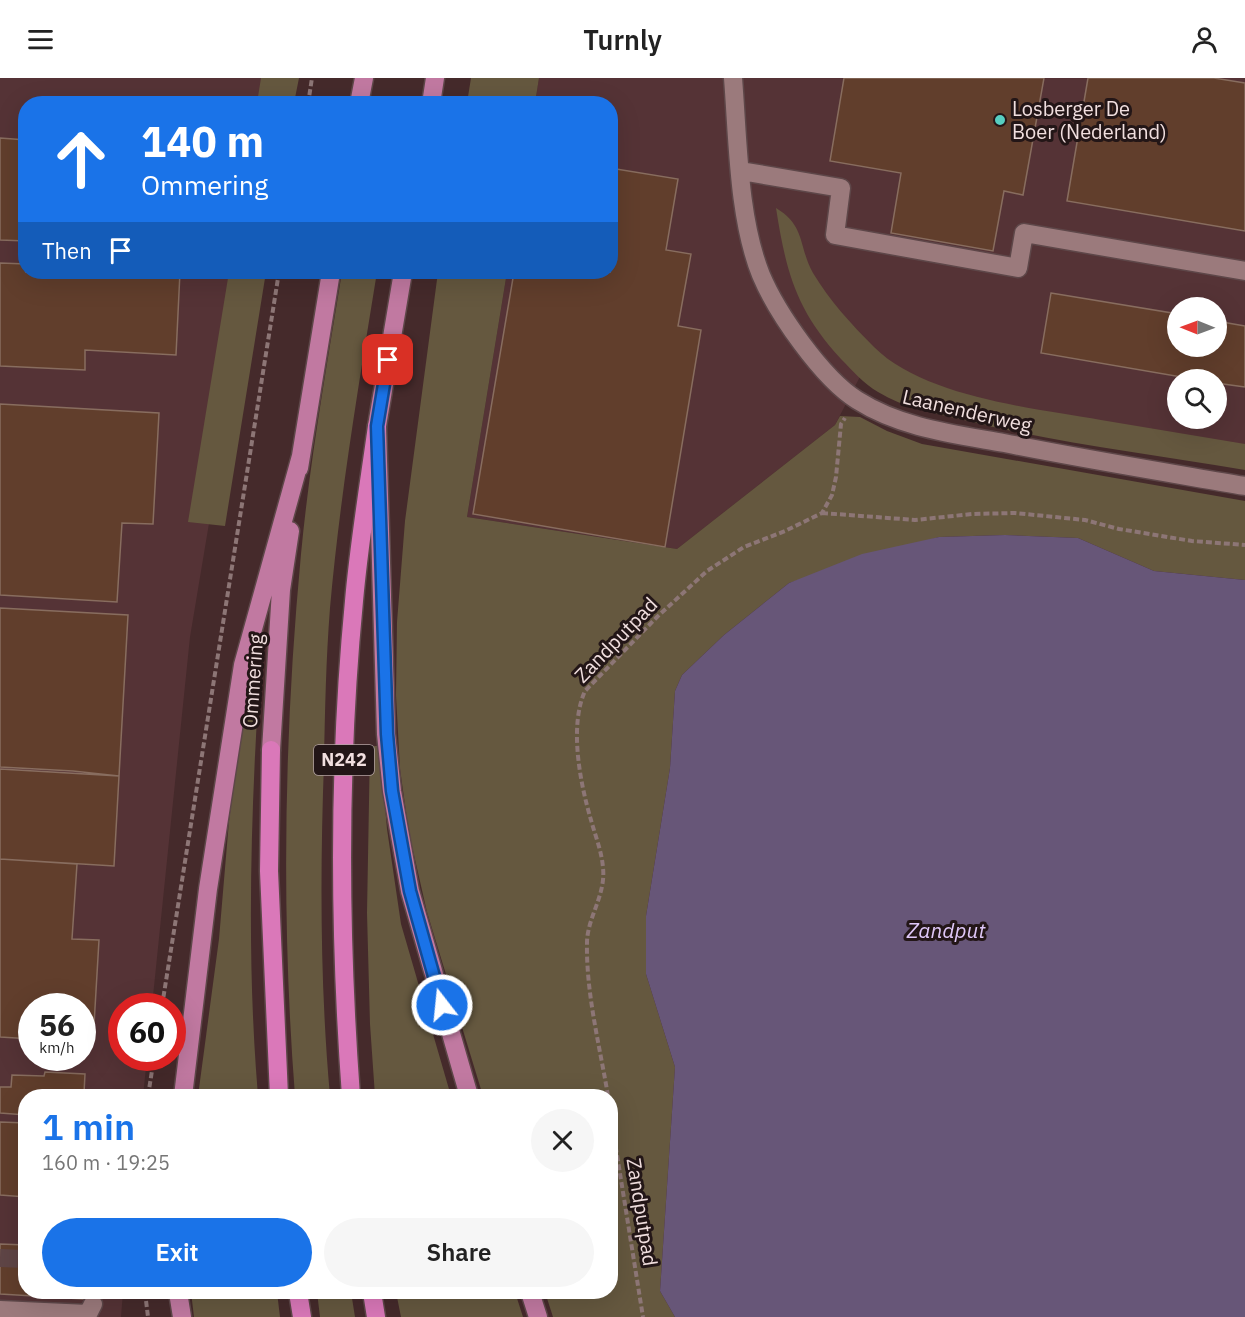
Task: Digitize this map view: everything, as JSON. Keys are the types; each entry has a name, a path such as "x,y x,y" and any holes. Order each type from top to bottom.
{"highway":[{"name":"N242","path":"351,1089 343,946 344,770 354,601 377,426"},
{"name":"Ommering","path":"271,750 269,871 279,1089"},
{"path":"299,1299 302,1317"},
{"path":"373,1299 376,1317"}],"main road":[{"path":"361,96 364,78"},
{"path":"432,96 435,78"},
{"name":"Ommering","path":"271,750 281,590 331,279"},
{"name":"N242","path":"402,279 377,426 387,734 392,791 410,891 467,1089"},
{"path":"184,1089 208,889 243,664 301,456"},
{"path":"179,1299 182,1317"},
{"path":"532,1299 538,1317"}],"street":[{"name":"Laanenderweg","path":"733,78 741,171 750,237 761,275 797,336 839,386 874,410 923,428 1066,456 1245,486"},
{"path":"741,171 841,188 835,235 1018,268 1024,233 1245,271"},
{"path":"0,1310 75,1316 88,1314 93,1304"}],"path":[{"path":"309,96 312,78"},
{"path":"164,993 278,279"},
{"path":"855,398 841,424 836,477 832,495 822,513 915,520 972,514 1015,513 1085,520 1119,529 1192,541 1245,545"},
{"name":"Zandputpad","path":"607,1089 591,992 587,941 604,882 603,866 587,806 578,756 579,705 585,691 657,617 707,571 744,547 822,513"},
{"path":"149,1089 152,1071"},
{"name":"Zandputpad","path":"618,1161 643,1317"},
{"path":"146,1299 148,1317"}],"shaded area":[{"path":"0,78 283,78 280,96 18,96 18,279 250,279 190,637 153,993 108,993 108,1071 146,1071 144,1089 18,1089 18,1299 122,1299 121,1317 0,1317"},
{"path":"261,78 299,78 295,96 258,96"},
{"path":"471,78 539,78 536,96 468,96"},
{"path":"539,78 1245,78 1245,457 944,402 865,367 835,425 677,549 467,517 506,279 618,279 618,96 536,96"},
{"path":"776,208 786,215 797,229 813,273 834,303 874,347 895,364 921,378 981,398 1044,411 1245,444 1245,470 1069,442 999,428 920,409 888,398 863,381 841,359 813,324 803,307 789,271"},
{"path":"228,279 265,279 225,526 188,522"},
{"path":"341,279 376,279 345,481 330,608 325,704 322,887 324,1013 329,1089 295,1089 286,893 288,757 301,554 319,412"},
{"path":"437,279 506,279 467,517 677,549 835,425 840,416 860,417 887,431 922,444 1245,501 1245,580 1154,571 1078,538 1005,535 939,537 789,583 724,635 682,675 675,691 670,768 646,916 646,974 675,1067 660,1291 675,1317 553,1317 547,1299 618,1299 618,1089 481,1089 427,912 409,833 400,769 396,695 397,622 405,521"},
{"path":"250,666 260,666 251,881 252,989 257,1089 199,1089 219,939 229,821"},
{"path":"370,746 380,746 387,829 401,924 449,1089 375,1089 367,913"},
{"path":"192,1299 278,1299 280,1317 194,1317"},
{"path":"318,1299 352,1299 355,1317 320,1317"},
{"path":"397,1299 517,1299 523,1317 401,1317"}],"water":[{"name":"Zandput","path":"1005,535 1078,538 1154,571 1245,580 1245,1317 675,1317 660,1291 675,1067 646,974 646,916 670,768 675,691 682,675 724,635 789,583 862,554 939,537"}],"building":[{"path":"844,78 1044,78 1023,195 1004,191 993,251 891,233 901,173 830,161"},
{"path":"1088,78 1214,78 1245,83 1245,231 1067,201"},
{"path":"0,138 18,139 18,241 0,240"},
{"path":"618,169 678,179 666,250 691,254 678,326 701,330 665,547 473,514 513,279 618,279"},
{"path":"0,263 18,264 18,279 180,279 176,355 85,350 85,370 0,366"},
{"path":"1051,293 1167,312 1167,357 1227,357 1227,323 1245,326 1245,387 1227,385 1227,369 1167,369 1167,375 1041,353"},
{"path":"0,404 159,413 153,524 122,523 117,602 0,595"},
{"path":"0,608 128,615 119,776 0,767"},
{"path":"0,769 119,776 114,866 0,859"},
{"path":"0,859 77,864 72,939 99,940 96,993 18,993 18,1038 0,1037"},
{"path":"45,1072 85,1074 84,1089 18,1089 18,1114 0,1113 0,1087 11,1087 12,1075 44,1076"},
{"path":"0,1122 18,1123 18,1196 0,1195"},
{"path":"0,1244 18,1245 18,1295 0,1294"}],"tunnel":[{"path":"0,1258 18,1259"},
{"path":"93,1299 93,1304"}],"place":[{"name":"Losberger De Boer (Nederland)","path":"1000,120"}],"route":[{"path":"388,360 377,426 387,734 392,791 402,853 410,891 442,1005"}]}
